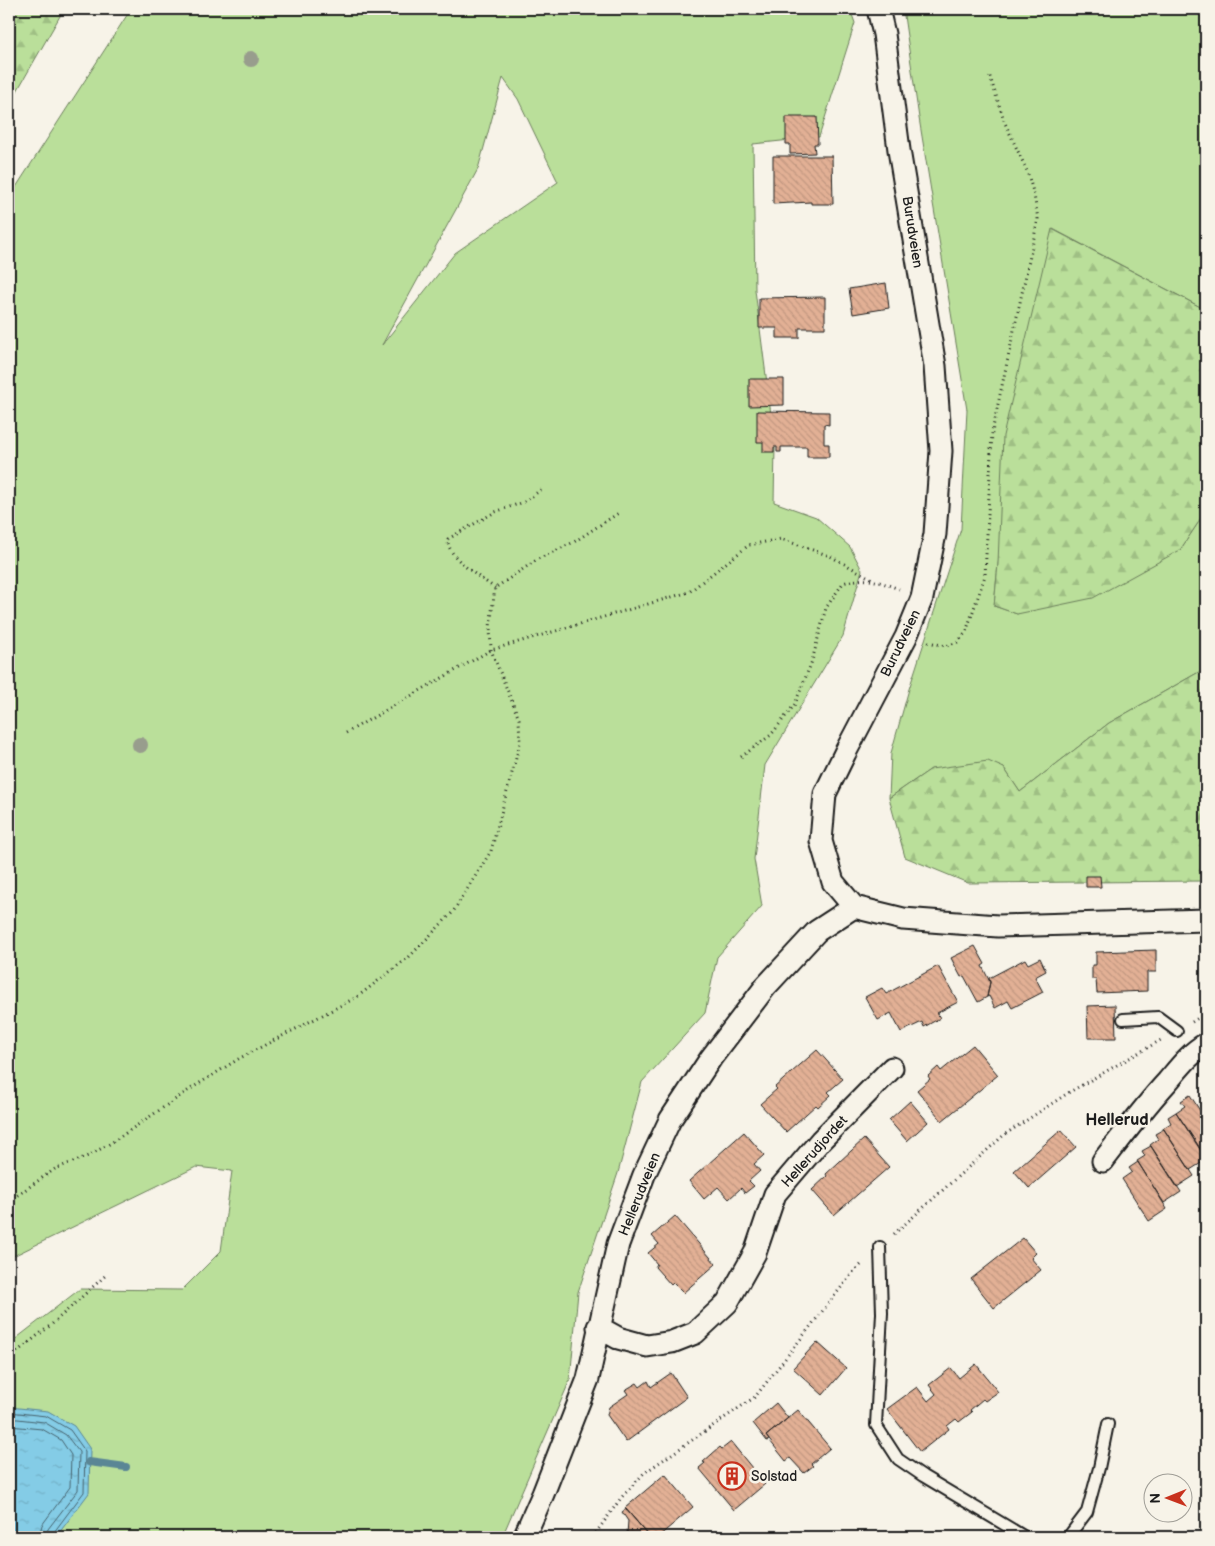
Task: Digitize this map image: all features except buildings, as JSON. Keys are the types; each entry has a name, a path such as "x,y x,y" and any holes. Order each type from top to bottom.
{"street":[{"name":"Burudveien","path":"854,907 834,882 821,841 825,794 906,637 922,598 935,534 941,451 935,366 899,150 884,34 878,9"},
{"path":"854,907 904,919 998,926 1206,920"},
{"name":"Hellerudveien","path":"524,1537 588,1379 598,1327 618,1244 644,1175 670,1120 711,1058 766,986 817,931 854,907"},
{"path":"1103,1161 1144,1108 1186,1060 1196,1050 1206,1044"},
{"name":"Hellerudjordet","path":"598,1327 618,1338 647,1346 672,1342 695,1333 727,1302 755,1253 775,1194 822,1140 892,1068"}],"lane":[{"path":"1123,1018 1158,1018 1177,1030"},
{"path":"880,1247 882,1313 876,1425 898,1459 1025,1537"},
{"path":"1068,1537 1087,1512 1100,1468 1108,1424"}],"path":[{"path":"906,637 946,646 958,642 966,632 973,615 985,576 992,432 1038,219 1034,195 1027,172 1005,122 989,74"},
{"path":"495,588 461,562 450,550 448,539 495,512 524,502 542,489"},
{"path":"9,1201 55,1168 88,1156 111,1143 240,1058 357,997 409,957 453,912 491,851 520,743 519,719 490,650 490,627 495,588 538,559 574,542 620,512"},
{"path":"346,733 490,650 689,592 749,545 782,539 830,556 874,580 922,598"},
{"path":"741,757 771,735 795,704 812,661 826,608 843,583 856,579 874,580"},
{"path":"9,1358 51,1325 106,1274"}],"green space":[{"path":"9,9 64,9 9,105"},
{"path":"131,9 850,9 855,23 819,137 753,144 755,290 775,446 774,502 816,517 850,547 862,570 843,636 765,765 754,859 762,906 717,957 705,1013 642,1082 618,1173 578,1292 570,1380 502,1537 9,1537 9,1344 80,1289 182,1290 221,1251 232,1171 196,1167 9,1258 9,198","holes":["503,78 518,99 558,182 455,253 382,345 478,169"]},
{"path":"903,9 1206,9 1206,310 1053,229 998,564 994,606 1017,614 1180,550 1206,511 1206,668 1109,723 1020,792 1004,768 931,769 889,798 891,753 909,689 961,529 967,410"},
{"path":"1052,229 1206,310 1206,511 1180,550 1093,598 1017,614 994,606 998,564 1003,436"},
{"path":"1206,668 1206,864 1203,881 968,883 905,857 889,798 931,769 988,761 1004,768 1020,792 1109,723"}],"water":[{"path":"9,1407 48,1411 74,1426 90,1449 89,1493 56,1537 9,1537"}],"waterway":[{"path":"89,1462 126,1467"}],"place":[{"name":"Solstad","path":"732,1476"}],"district":[{"name":"Hellerud","path":"1117,1119"}]}
